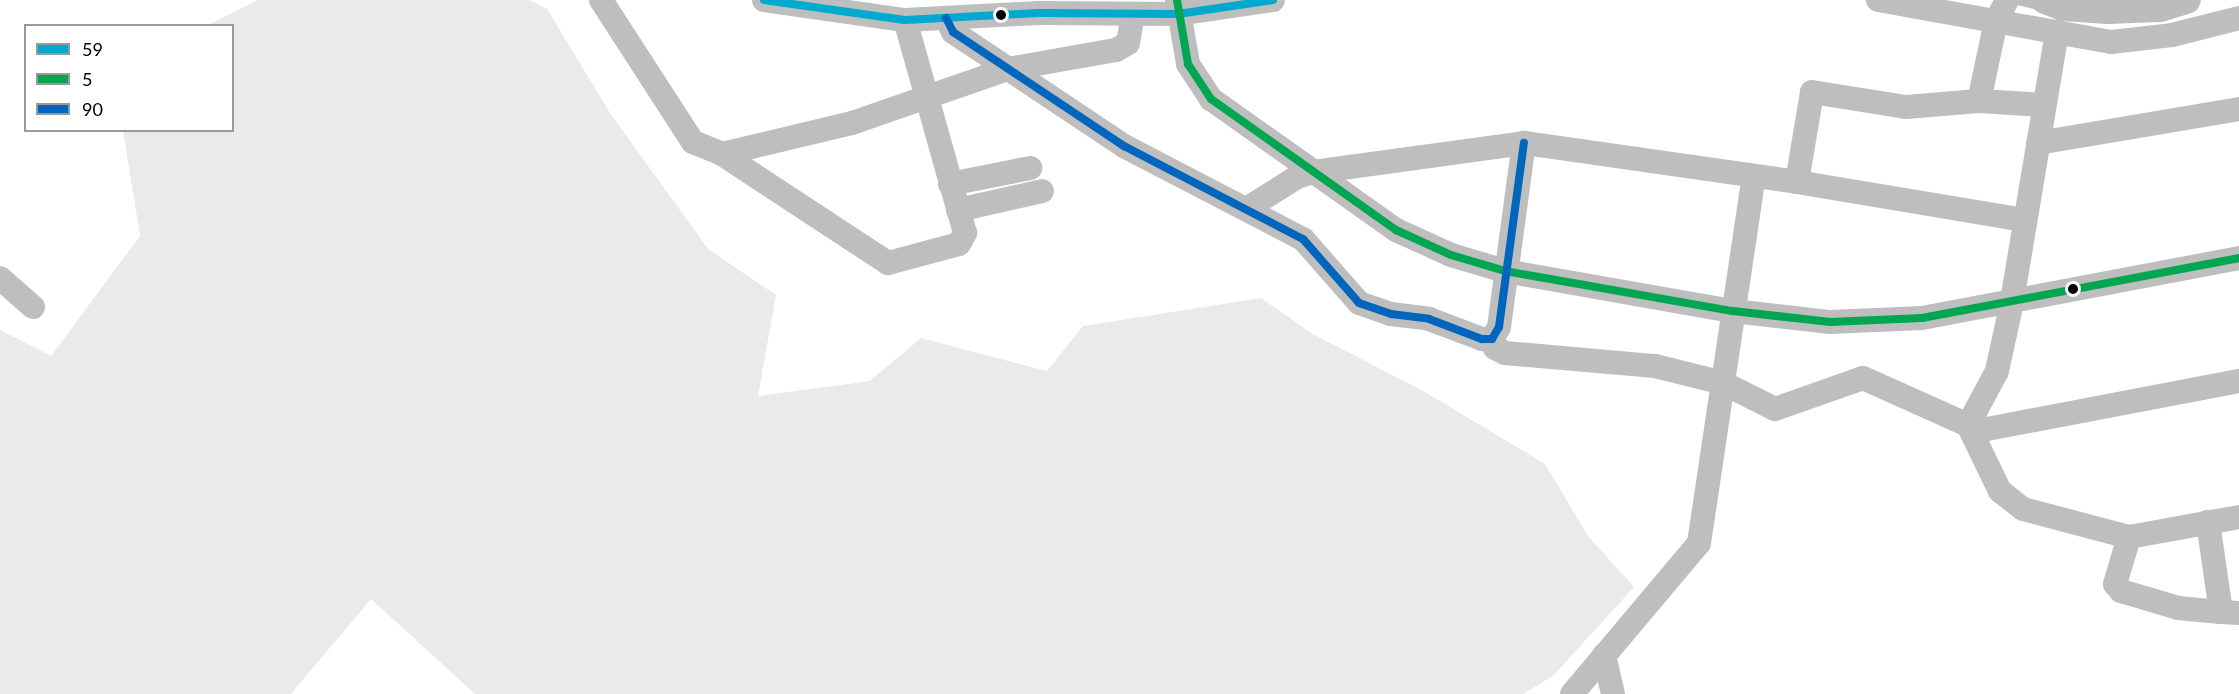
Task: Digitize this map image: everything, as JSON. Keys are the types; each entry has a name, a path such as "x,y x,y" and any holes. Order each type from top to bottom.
{"street":[{"path":"601,0 693,142 722,154 888,263 959,244 964,233 905,21"},
{"path":"764,0 905,21 1039,13 1133,15 1177,7 1273,0"},
{"path":"1878,0 2002,11 2057,32 2111,42 2172,35 2239,18"},
{"path":"1177,7 1188,64 1211,99 1396,230 1451,255 1505,271 1733,311 1830,322 1922,318 2239,258"},
{"path":"1979,101 2002,11"},
{"path":"722,154 852,123 1008,69 1116,50 1128,43 1133,15"},
{"path":"946,18 953,32 1125,146 1248,208 1303,239 1359,303 1391,314 1430,319 1492,339"},
{"path":"1968,425 1997,371 2012,302 2057,32"},
{"path":"1797,182 1812,92 1906,107 1979,101 2044,105"},
{"path":"2038,143 2239,109"},
{"path":"1524,143 1499,327 1492,339 1495,348 1505,353 1655,366 1723,383 1775,409 1863,378 1968,425 1987,429 2239,381"},
{"path":"1248,208 1297,177 1313,172 1524,143 1797,182 2025,220"},
{"path":"950,184 1030,168"},
{"path":"1572,694 1699,543 1754,177"},
{"path":"958,210 1042,191"},
{"path":"0,278 33,307"},
{"path":"1968,425 2000,490 2023,509 2129,537 2239,517"},
{"path":"2129,537 2115,584 2121,591 2178,608 2230,612 2208,522"},
{"path":"1604,655 1613,694"}],"shaded area":[{"path":"258,0 529,0 547,9 610,113 708,249 776,295 758,396 870,381 921,338 1047,371 1083,326 1261,298 1311,333 1425,392 1545,464 1588,536 1634,587 1553,676 1523,694 475,694 371,599 291,694 0,694 0,330 51,356 140,236 123,132 234,132 234,24 210,24"},
{"path":"1996,0 2046,0 2042,11"}],"waterway":[{"path":"2045,0 2063,7 2108,10 2160,8 2187,0"}],"transit line":[{"name":"59","path":"764,0 905,20 1039,13 1178,14 1273,0"},
{"name":"5","path":"1177,0 1188,64 1211,99 1396,230 1451,255 1505,271 1733,311 1830,322 1922,318 2239,258"},
{"name":"90","path":"946,18 953,32 1124,146 1303,239 1359,303 1391,314 1429,319 1482,339 1492,339 1499,327 1524,143"}]}
